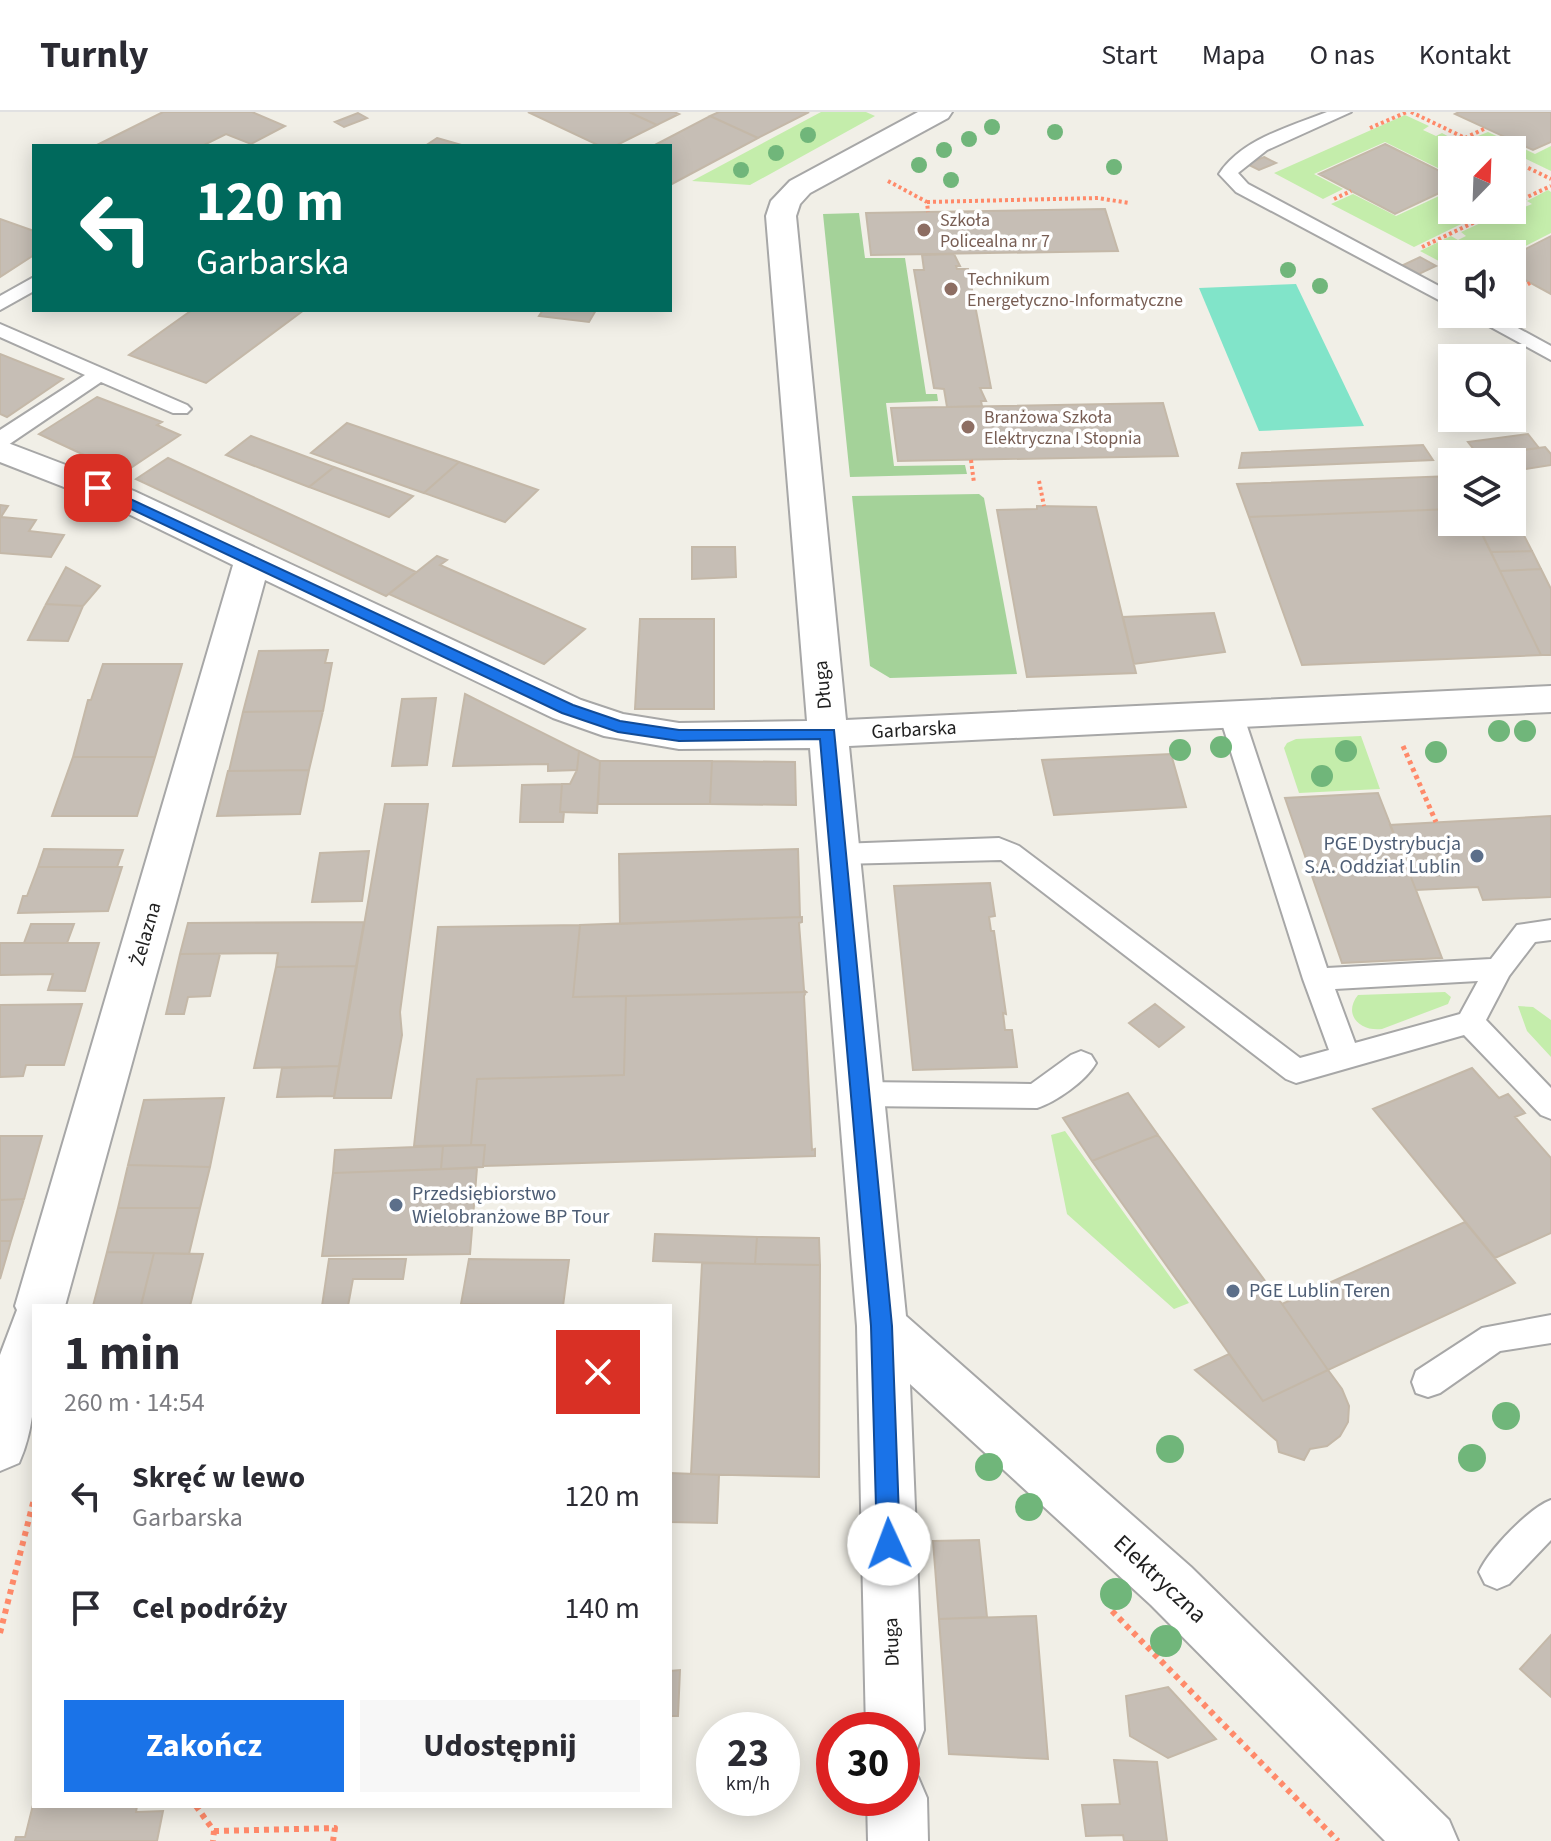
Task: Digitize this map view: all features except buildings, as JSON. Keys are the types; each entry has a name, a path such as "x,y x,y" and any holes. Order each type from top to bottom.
{"street":[{"name":"Długa","path":"894,1712 882,1326 781,216 786,201 800,187 938,112"},
{"name":"Garbarska","path":"0,450 122,498 567,709 618,727 679,736 828,734 1551,699"},
{"name":"Żelazna","path":"41,1304 252,562"},
{"name":"Elektryczna","path":"882,1326 1171,1586 1428,1841"},
{"path":"0,1446 32,1333"},
{"path":"897,1816 898,1841"}],"lane":[{"path":"1342,112 1244,155 1230,167 1228,174 1242,188 1438,293"},
{"path":"0,304 32,284"},
{"path":"1503,328 1551,354"},
{"path":"0,330 180,409"},
{"path":"0,440 100,374"},
{"path":"1231,714 1317,979 1346,1057"},
{"path":"839,854 999,848 1020,857 1296,1071 1470,1022 1499,969 1527,932 1551,930"},
{"path":"1317,979 1499,969"},
{"path":"1470,1022 1551,1107"},
{"path":"861,1094 1037,1096 1081,1063"},
{"path":"1428,1382 1493,1338 1551,1329"},
{"path":"1497,1572 1551,1516"}],"path":[{"path":"1365,130 1409,112 1461,136"},
{"path":"1469,136 1486,128"},
{"path":"1526,167 1551,179"},
{"path":"881,177 927,202 1098,198 1129,203"},
{"path":"1526,198 1551,186"},
{"path":"1325,203 1351,191"},
{"path":"927,202 928,212"},
{"path":"1414,251 1471,224"},
{"path":"1526,285 1530,283"},
{"path":"971,460 974,483"},
{"path":"1039,481 1044,506"},
{"path":"1403,744 1436,822"},
{"path":"0,1633 32,1507"},
{"path":"1105,1604 1338,1841"},
{"path":"197,1808 214,1831 213,1841"},
{"path":"214,1831 335,1828 333,1841"}],"green space":[{"path":"821,112 866,112 875,116 750,185 692,181"},
{"path":"1405,115 1429,126 1423,130 1436,136 1442,133 1448,136 1438,136 1438,168 1385,142 1314,174 1343,189 1323,199 1274,173"},
{"path":"1551,146 1551,171 1526,159 1526,150 1535,154"},
{"path":"1548,190 1551,192 1551,233 1526,246 1526,240 1458,240 1466,236 1461,232 1478,224 1526,224 1526,206 1532,204 1527,201"},
{"path":"1353,194 1396,216 1438,196 1438,224 1461,224 1414,247 1331,204"},
{"path":"859,213 865,258 905,258 926,394 937,394 938,401 886,403 894,466 965,465 967,474 850,477 823,214"},
{"path":"1438,242 1438,261 1420,251"},
{"path":"1296,284 1364,426 1259,431 1199,288"},
{"path":"979,494 984,498 1017,674 890,678 870,666 852,496"},
{"path":"1361,736 1380,789 1299,793 1284,748 1287,743 1296,739"},
{"path":"1445,992 1451,997 1448,1004 1382,1029 1367,1028 1353,1015 1352,1009 1358,995"},
{"path":"1518,1006 1533,1007 1551,1020 1551,1057 1527,1031"},
{"path":"1065,1131 1189,1303 1174,1309 1067,1214 1051,1135"}],"place":[{"name":"Szkoła Policealna nr 7","path":"924,230"},
{"name":"Technikum Energetyczno-Informatyczne","path":"951,289"},
{"name":"Branżowa Szkoła Elektryczna I Stopnia","path":"968,427"},
{"name":"PGE Dystrybucja S.A. Oddział Lublin","path":"1477,856"},
{"name":"Przedsiębiorstwo Wielobranżowe BP Tour","path":"396,1205"},
{"name":"PGE Lublin Teren","path":"1233,1291"}],"route":[{"path":"98,488 567,709 618,727 679,736 828,734 882,1326 889,1544"}]}
